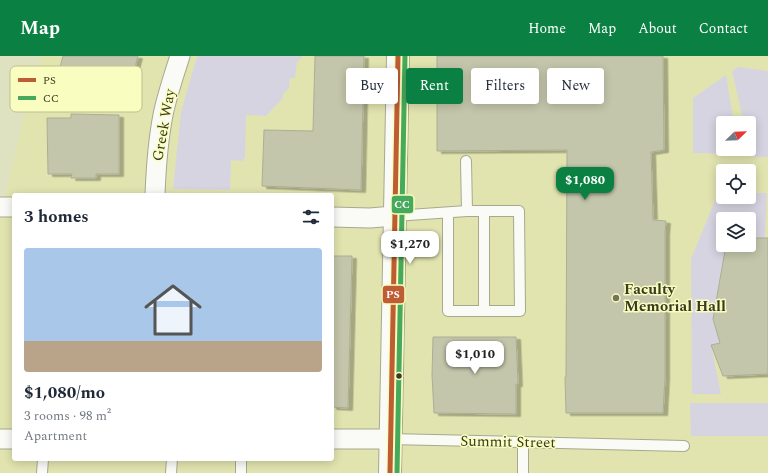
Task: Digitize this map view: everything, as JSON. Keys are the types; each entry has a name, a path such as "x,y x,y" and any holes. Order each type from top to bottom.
{"main road":[{"path":"390,473 398,56"}],"street":[{"name":"Greek Way","path":"155,193 158,147 163,115 172,79 180,56"},
{"path":"0,207 12,208"},
{"path":"334,217 370,218 394,216"},
{"path":"0,439 12,439"},
{"name":"Summit Street","path":"334,439 390,439"}],"lane":[{"path":"466,161 467,211"},
{"path":"394,216 467,211 519,211 520,311 448,311 448,213"},
{"path":"484,212 484,311"},
{"name":"Summit Street","path":"390,439 684,446"},
{"path":"523,442 523,473"},
{"path":"42,473 43,461"},
{"path":"171,473 172,461"},
{"path":"241,461 241,473"}],"shaded area":[{"path":"41,56 768,56 768,473 0,473 0,223 25,112 142,112 142,66 38,66"},
{"path":"198,56 302,56 297,62 295,78 290,78 289,88 283,94 283,98 266,116 246,115 245,158 242,161 231,160 230,190 173,189 181,112"},
{"path":"738,67 768,71 768,157 753,157 756,156 756,116 742,116 732,71"},
{"path":"726,75 733,116 716,116 716,154 693,153 693,98"},
{"path":"756,193 767,193 765,238 756,238 756,212 716,212 716,252 726,252 720,343 711,345 721,394 692,394 691,259 716,198 716,204 756,204"},
{"path":"690,403 768,403 768,436 691,436"}],"building":[{"path":"63,56 138,56 135,66 60,66"},
{"path":"315,56 364,56 364,68 346,68 346,104 363,104 361,190 262,186 264,130 313,131"},
{"path":"437,56 663,56 664,150 651,152 653,220 666,221 665,378 663,413 566,413 567,150 437,151 437,104 463,104 463,68 437,68"},
{"path":"71,114 119,115 119,174 96,174 96,178 71,178 72,174 48,174 47,118 71,118"},
{"path":"756,238 768,238 768,374 723,376 711,345 720,343 713,319 725,252 756,252"},
{"path":"334,256 352,256 348,408 334,407"},
{"path":"433,337 516,337 518,384 516,384 516,414 434,413 432,375"}],"transit line":[{"name":"PS","path":"390,473 398,56"},
{"name":"CC","path":"397,473 405,56"}],"place":[{"name":"Faculty Memorial Hall","path":"616,298"}]}
